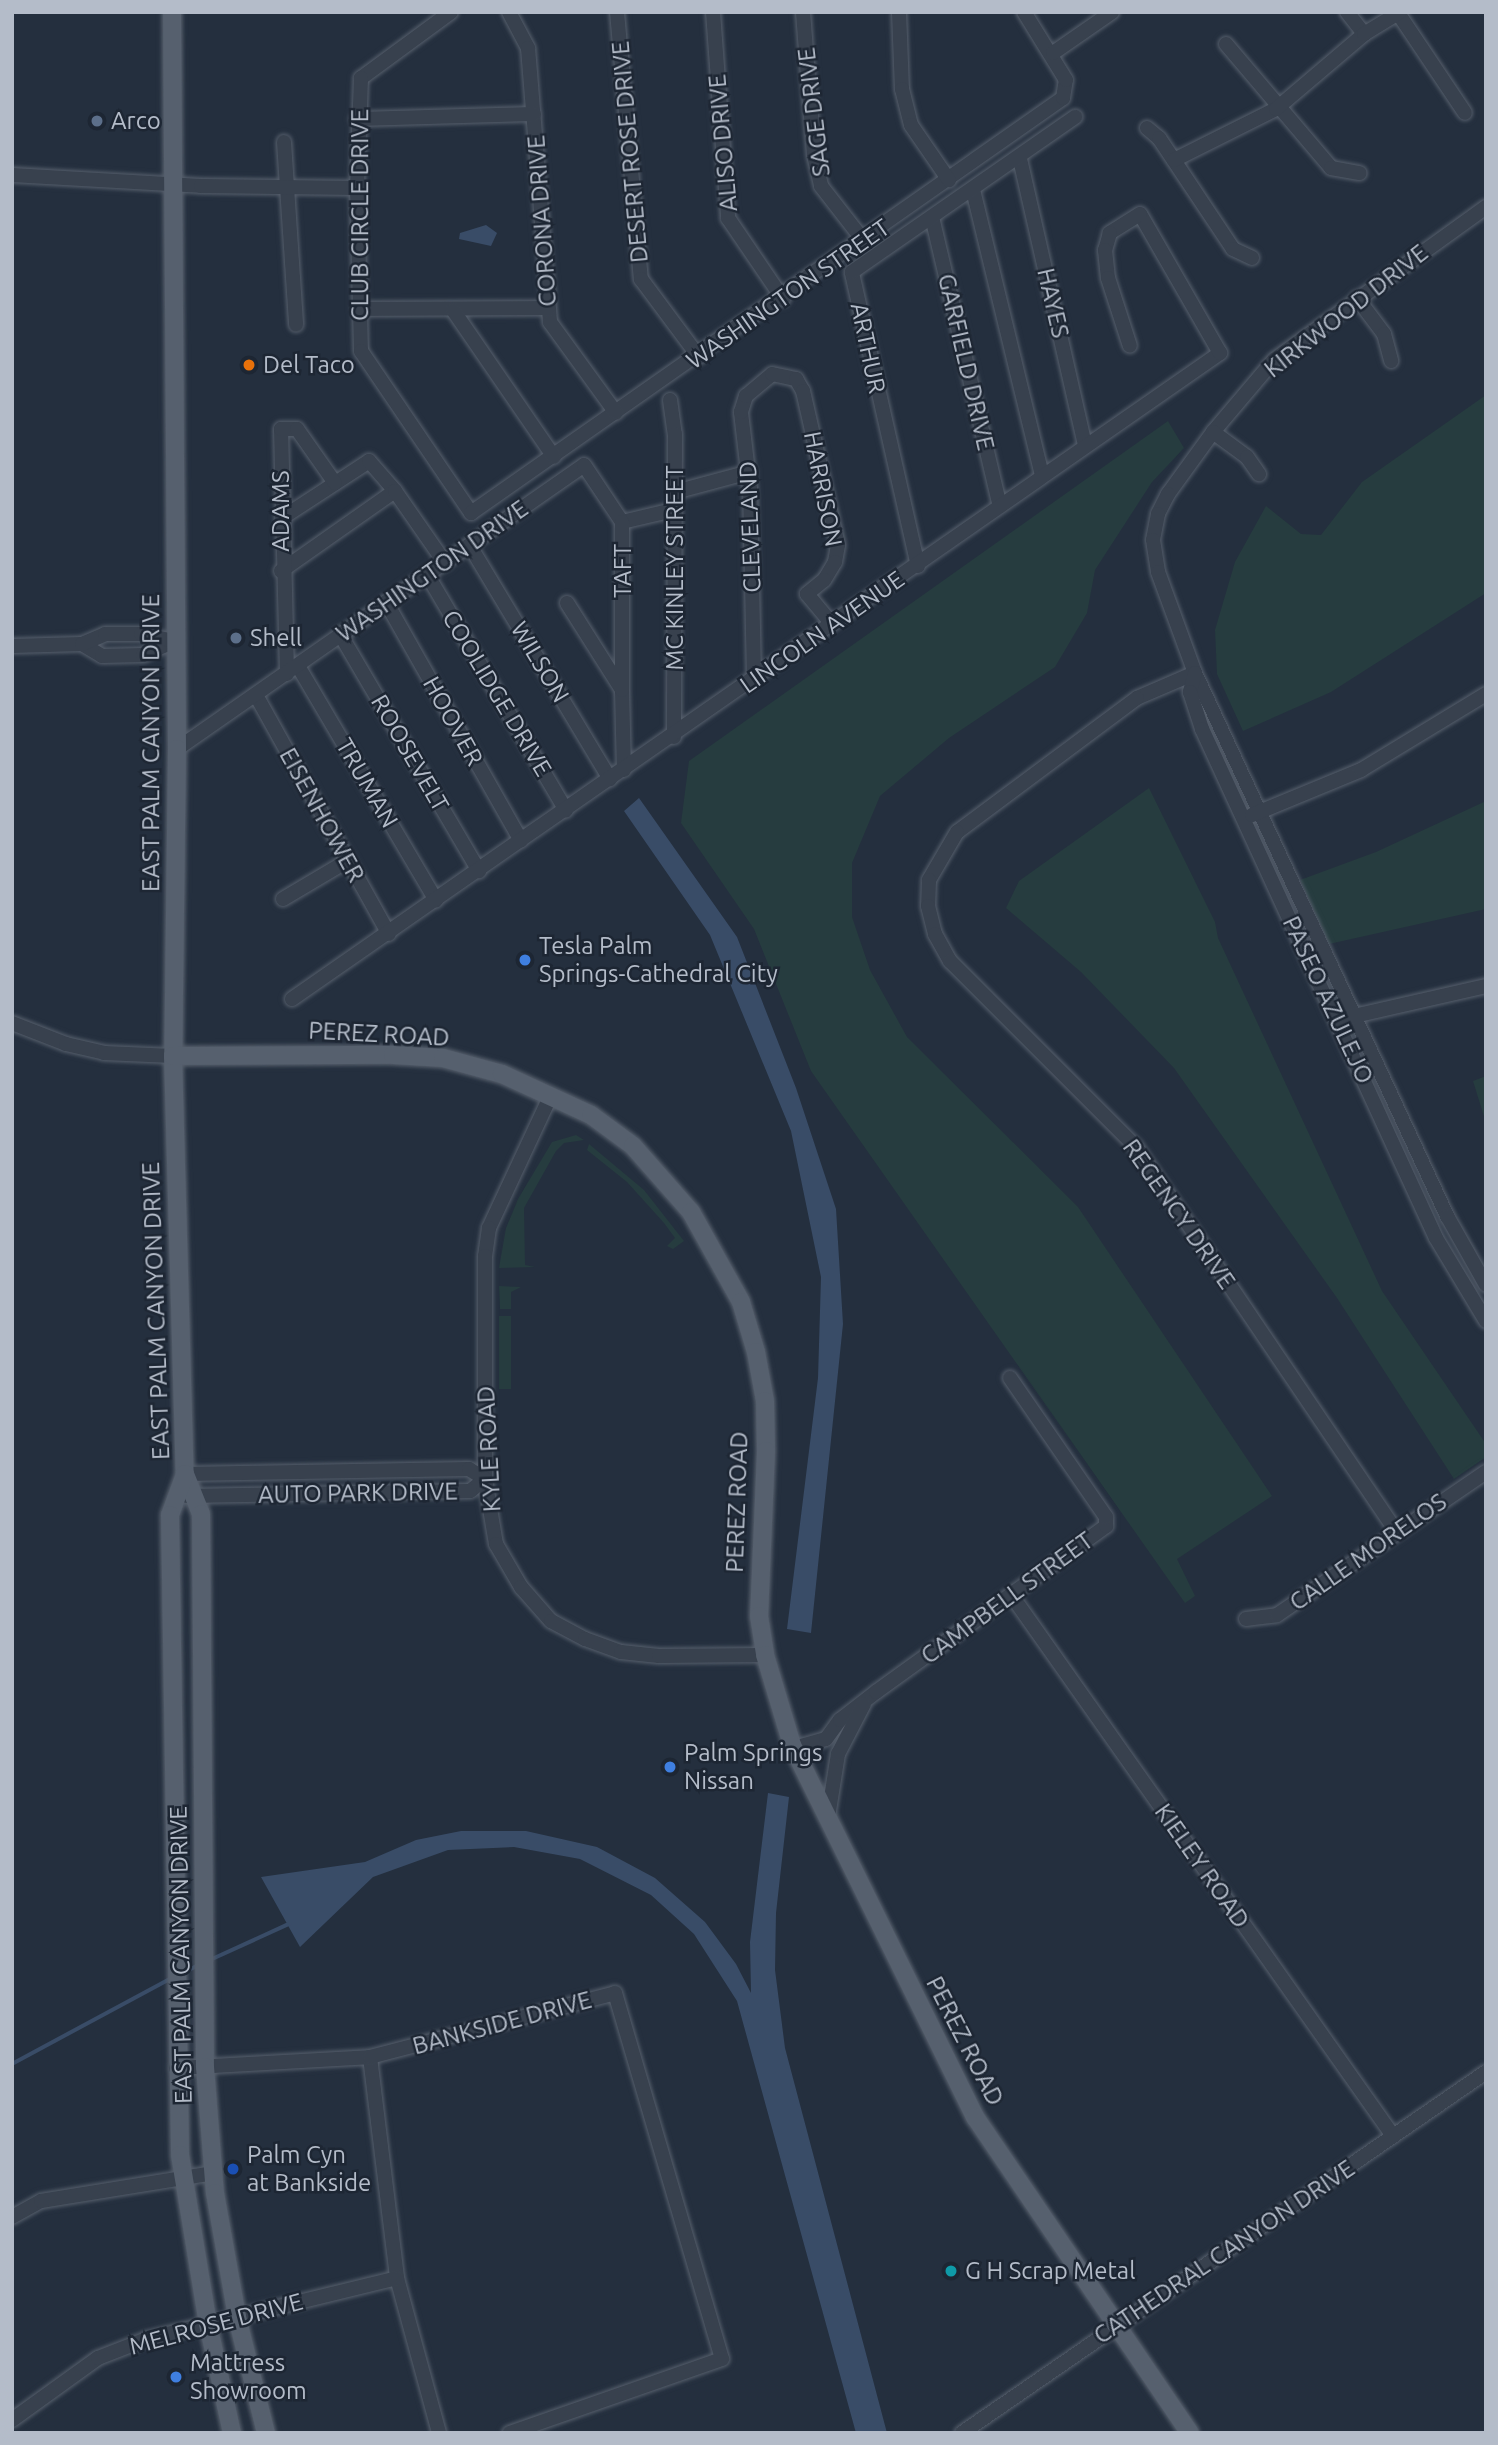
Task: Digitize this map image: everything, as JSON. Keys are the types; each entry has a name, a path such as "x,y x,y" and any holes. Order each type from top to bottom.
{"main road":[{"name":"EAST PALM CANYON DRIVE","path":"172,12 177,749 173,1056 185,1474 201,1514 205,2067 214,2173 237,2317 266,2433"},
{"name":"PEREZ ROAD","path":"173,1056 443,1058 551,1094 591,1115 633,1146 665,1180 714,1247 741,1302 765,1401 758,1574 765,1655 794,1748 975,2117 1190,2433"},
{"name":"EAST PALM CANYON DRIVE","path":"185,1474 170,1516 177,1919 176,2068 183,2174 208,2324 232,2433"}],"street":[{"name":"CLUB CIRCLE DRIVE","path":"451,12 360,78 357,119 359,309 361,351 471,513"},
{"name":"CORONA DRIVE","path":"509,12 528,48 551,323 616,413"},
{"name":"DESERT ROSE DRIVE","path":"617,12 641,279 699,357"},
{"name":"ALISO DRIVE","path":"713,12 728,218 783,299"},
{"name":"SAGE DRIVE","path":"803,12 814,155 821,186 863,240"},
{"path":"899,12 902,89 911,125 949,180"},
{"path":"1024,12 1053,53 1112,12"},
{"path":"1348,12 1364,34"},
{"path":"1174,160 1276,109 1364,34 1399,13 1465,113"},
{"path":"1226,44 1241,58 1276,109 1331,168 1360,173"},
{"name":"WASHINGTON STREET","path":"471,513 783,299 1063,98 1066,80 1053,53"},
{"path":"357,119 534,114"},
{"name":"ARTHUR","path":"918,566 852,272 1020,159 1075,117"},
{"path":"1147,128 1174,160 1233,249 1252,258"},
{"path":"284,142 296,325"},
{"name":"HAYES","path":"1020,159 1085,446"},
{"path":"12,175 173,185 357,188"},
{"path":"973,190 1042,476"},
{"name":"KIRKWOOD DRIVE","path":"1168,494 1213,432 1274,360 1357,298 1485,209"},
{"name":"LINCOLN AVENUE","path":"292,999 674,737 754,678 1220,353 1140,214 1110,233 1105,250 1108,278 1130,346"},
{"name":"GARFIELD DRIVE","path":"932,217 1000,506"},
{"path":"1357,298 1384,334 1391,361"},
{"path":"359,309 548,308"},
{"path":"453,310 554,457"},
{"name":"HARRISON","path":"759,383 772,374 785,373 796,379 803,391 838,545 829,571 807,594 832,624"},
{"name":"CLEVELAND","path":"754,678 749,472 741,412 746,396 759,383"},
{"name":"MC KINLEY STREET","path":"670,400 675,434 674,737"},
{"name":"ADAMS","path":"292,670 281,571 281,429 297,429 335,483"},
{"path":"1213,432 1247,457 1258,474"},
{"path":"282,518 369,461 395,491 445,563"},
{"name":"TAFT","path":"584,465 622,522 624,770"},
{"name":"WASHINGTON DRIVE","path":"177,749 257,697 340,634 428,576 584,465"},
{"path":"675,492 749,472"},
{"path":"281,571 395,491"},
{"name":"PASEO AZULEJO","path":"1168,494 1158,514 1153,541 1158,572 1195,673 1447,1216 1486,1285"},
{"path":"622,522 673,510"},
{"name":"WILSON","path":"470,546 610,779"},
{"name":"COOLIDGE DRIVE","path":"428,576 566,810"},
{"name":"HOOVER","path":"386,602 521,841"},
{"path":"566,603 622,690"},
{"path":"12,646 82,644 106,634 141,634 175,641"},
{"name":"ROOSEVELT","path":"340,634 479,872"},
{"path":"82,644 102,656 143,655 175,641"},
{"name":"TRUMAN","path":"292,670 436,900"},
{"name":"PASEO AZULEJO","path":"1195,673 1190,692 1198,716 1436,1238 1486,1321"},
{"name":"REGENCY DRIVE","path":"1195,673 1114,713 1060,759 957,832 929,880 928,906 935,934 950,961 1136,1147 1397,1532"},
{"path":"1244,818 1361,771 1486,694"},
{"name":"EISENHOWER","path":"257,697 389,934"},
{"path":"283,899 347,861"},
{"path":"1337,1020 1486,986"},
{"name":"PEREZ ROAD","path":"12,1023 66,1044 104,1052 173,1056"},
{"name":"KYLE ROAD","path":"551,1094 489,1228 485,1479 496,1545 521,1587 551,1621 621,1652 659,1656 765,1655"},
{"name":"CAMPBELL STREET","path":"794,1748 826,1739 840,1720 1012,1596 1107,1522 1010,1378"},
{"name":"AUTO PARK DRIVE","path":"175,1497 470,1491 485,1479 469,1469 185,1474"},
{"name":"CALLE MORELOS","path":"1245,1619 1277,1615 1486,1472"},
{"name":"KIELEY ROAD","path":"1012,1596 1393,2136"},
{"name":"CAMPBELL STREET","path":"828,1817 838,1754 866,1700"},
{"name":"BANKSIDE DRIVE","path":"176,2068 370,2057 615,1993 722,2359 510,2433"},
{"path":"370,2057 397,2278 439,2433"},
{"name":"CATHEDRAL CANYON DRIVE","path":"962,2433 1486,2072"},
{"path":"12,2217 41,2201 183,2174 214,2173"},
{"name":"MELROSE DRIVE","path":"12,2420 98,2358 147,2339 397,2278"}],"green space":[{"path":"1486,395 1486,593 1331,692 1243,731 1217,674 1215,630 1235,562 1266,506 1301,534 1321,535 1362,482"},
{"path":"1168,421 1184,448 1152,482 1095,570 1087,613 1055,667 949,738 880,796 852,863 852,917 870,970 907,1037 1078,1207 1272,1496 1177,1559 1195,1596 1185,1603 811,1071 754,929 681,823 689,761"},
{"path":"1149,788 1215,922 1218,938 1382,1291 1486,1444 1486,1457 1454,1479 1337,1298 1174,1068 1081,972 1006,908 1019,881"},
{"path":"1486,801 1486,909 1329,944 1300,880 1376,852"},
{"path":"1486,1076 1486,1123 1473,1081"},
{"path":"576,1135 584,1140 564,1143 556,1151 524,1208 525,1265 535,1267 499,1268 506,1228 518,1199 552,1142"},
{"path":"589,1144 644,1190 684,1241 673,1249 667,1246 675,1238 664,1223 627,1182 587,1150"},
{"path":"499,1286 521,1287 511,1292 511,1309 500,1309"},
{"path":"499,1316 511,1316 511,1389 499,1389"}],"water":[{"path":"486,225 497,233 491,246 459,239 460,233"},
{"path":"639,798 737,937 796,1088 836,1209 843,1324 811,1633 787,1629 818,1378 821,1277 791,1131 710,935 624,811"},
{"path":"768,1793 789,1797 776,1913 775,1970 785,2048 887,2433 856,2433 737,2001 694,1934 651,1895 580,1859 514,1847 448,1850 373,1877 300,1947 261,1877 365,1862 416,1840 461,1831 526,1831 597,1847 655,1878 705,1922 736,1964 751,1993 750,1942"}],"waterway":[{"path":"210,1960 289,1924"},
{"path":"182,1973 197,1966"},
{"path":"12,2064 172,1978"}],"place":[{"name":"Arco","path":"97,121"},
{"name":"Del Taco","path":"249,365"},
{"name":"Shell","path":"236,638"},
{"name":"Tesla Palm Springs-Cathedral City","path":"525,960"},
{"name":"Palm Springs Nissan","path":"670,1767"},
{"name":"Palm Cyn at Bankside","path":"233,2169"},
{"name":"G H Scrap Metal","path":"951,2271"},
{"name":"Mattress Showroom","path":"176,2377"}]}
